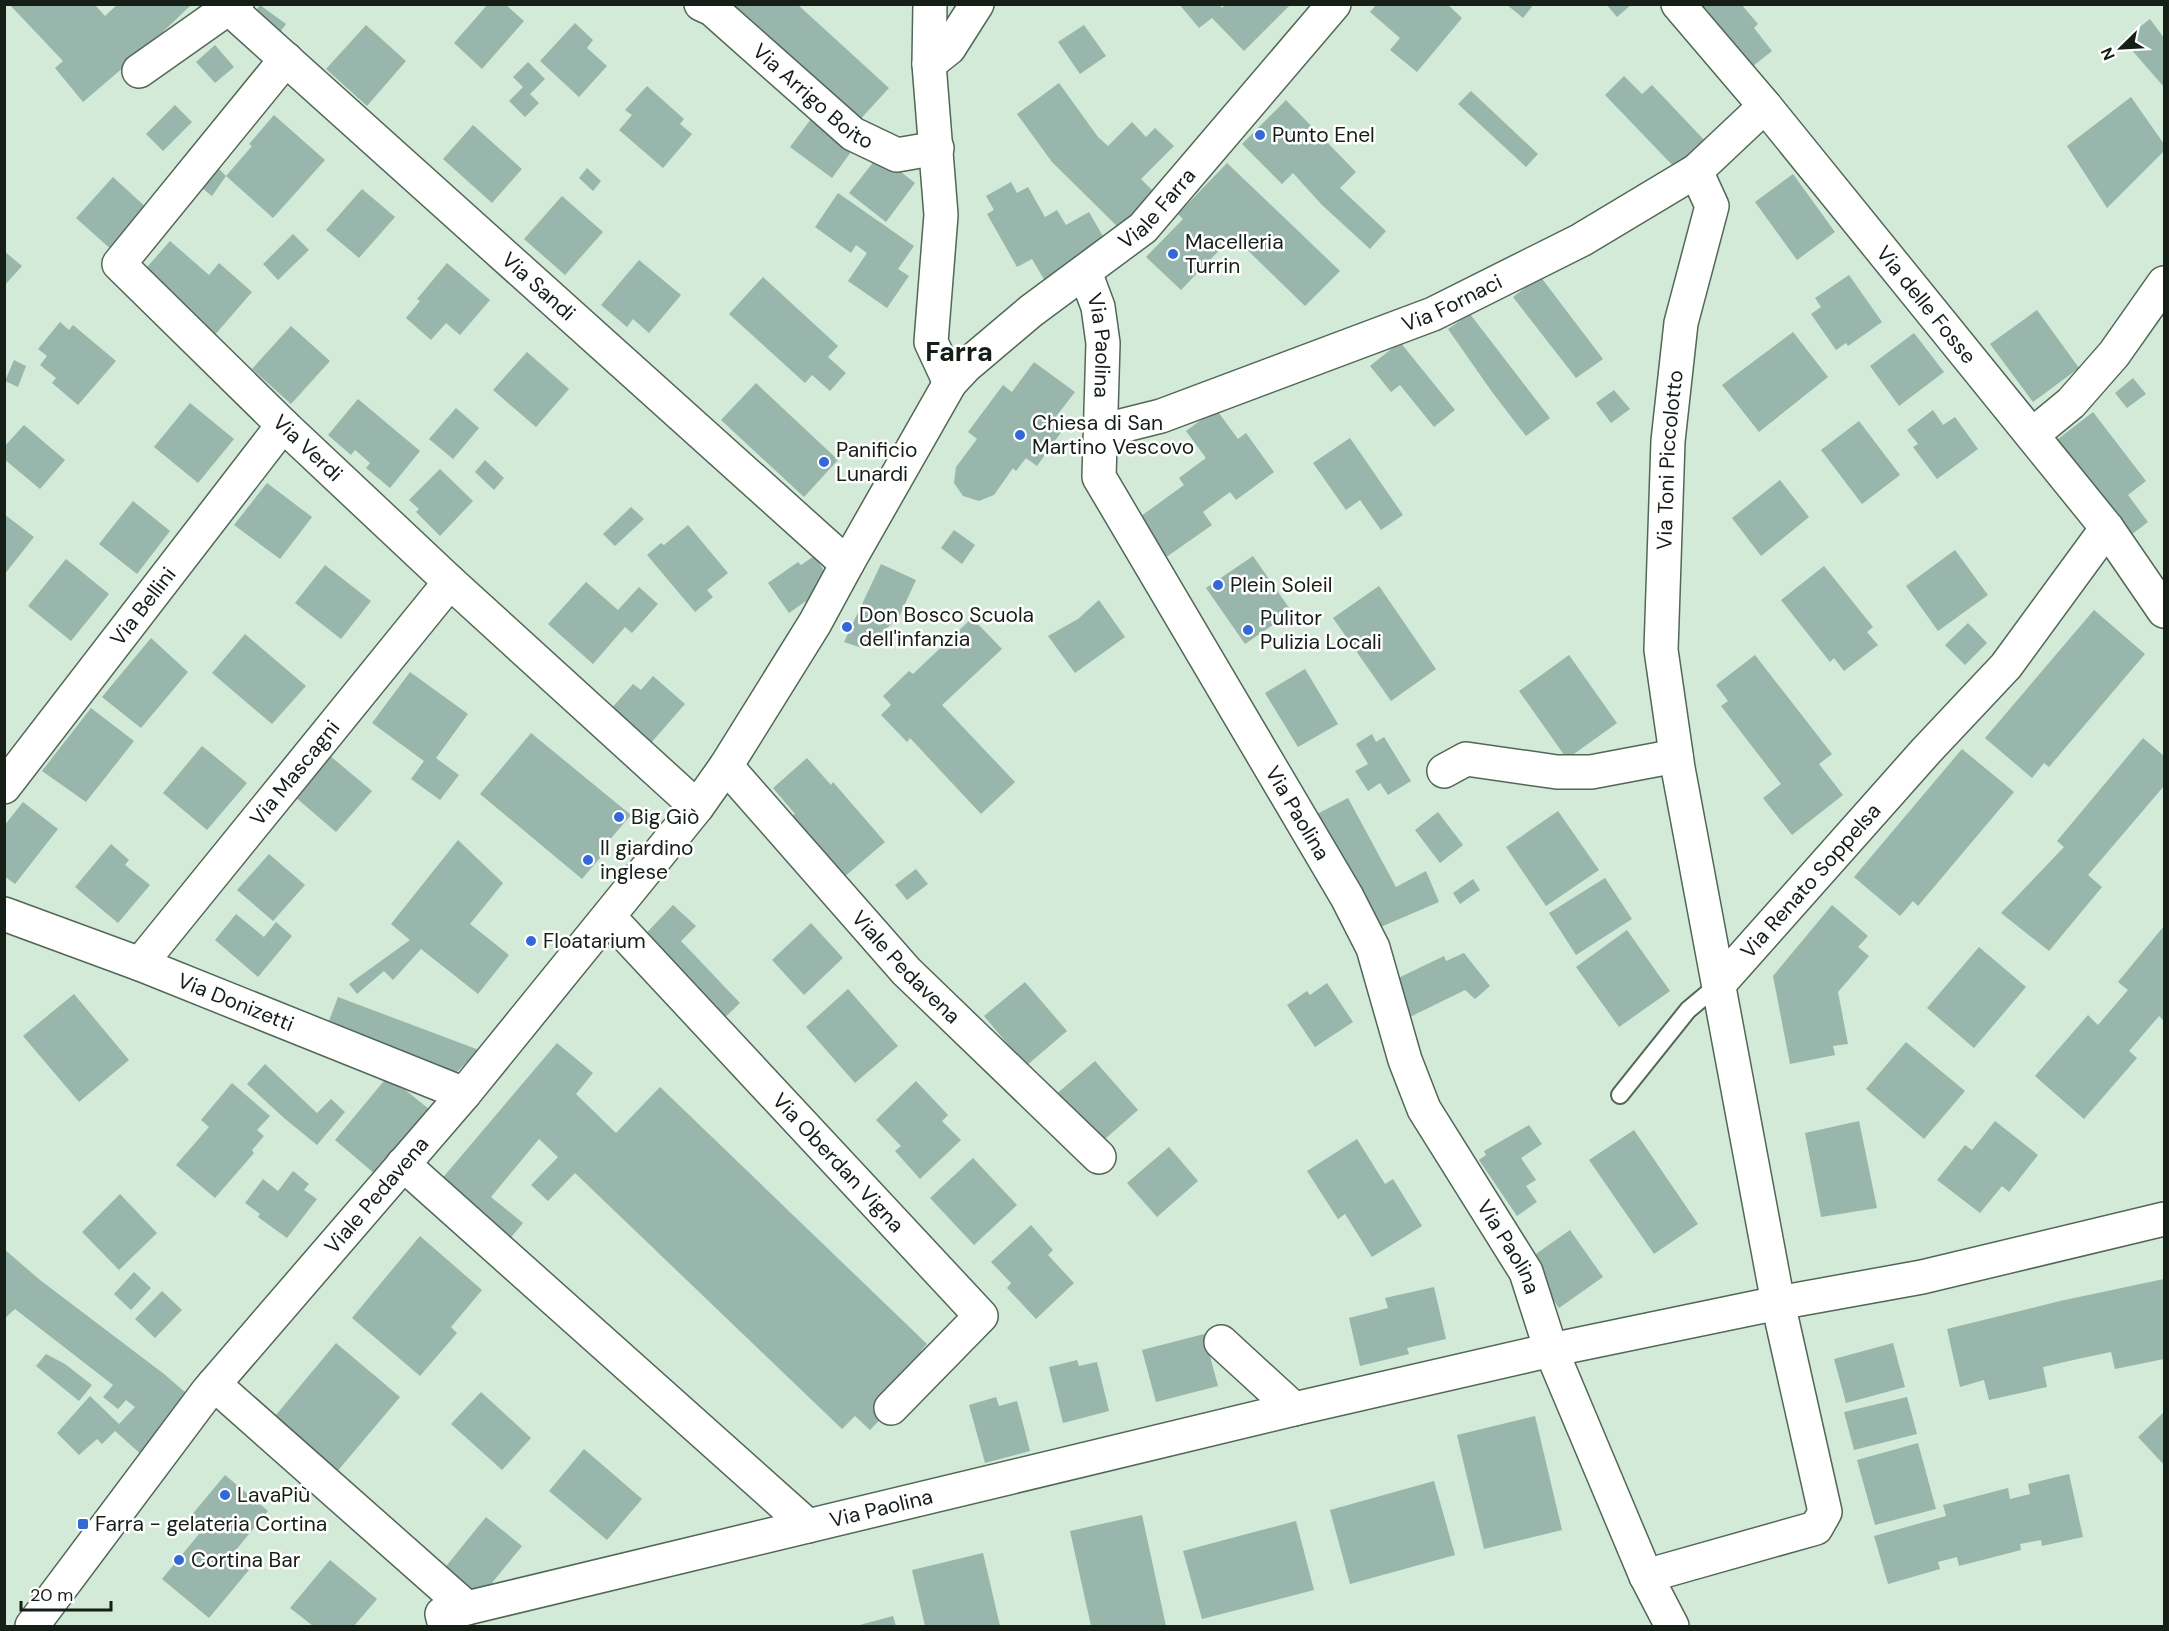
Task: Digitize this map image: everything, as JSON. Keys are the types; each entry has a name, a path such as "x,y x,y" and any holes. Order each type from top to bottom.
{"street":[{"name":"Via Arrigo Boito","path":"701,4 712,9 853,134 897,155 936,148"},
{"path":"930,4 929,64 942,215 931,342 950,383"},
{"path":"929,64 949,48 977,4"},
{"name":"Viale Farra","path":"950,383 1009,328 1143,228 1334,4"},
{"name":"Via delle Fosse","path":"1678,4 1765,106 2107,528 2164,611"},
{"path":"139,71 234,6"},
{"name":"Via Sandi","path":"234,6 286,59 847,564"},
{"name":"Via Verdi","path":"286,59 119,264 283,425 450,582 697,807"},
{"name":"Via Fornaci","path":"1101,431 1161,416 1433,314 1581,240 1696,171 1765,106"},
{"name":"Via Toni Piccolotto","path":"1696,171 1712,206 1681,323 1668,441 1661,651 1676,756 1719,984"},
{"name":"Via Paolina","path":"1085,272 1098,308 1103,343 1099,477 1347,897 1373,948 1405,1060 1424,1109 1526,1272 1551,1350 1646,1576 1672,1626"},
{"path":"2032,435 2071,403 2114,354 2164,283"},
{"name":"Viale Pedavena","path":"32,1626 214,1384 464,1094 697,807 726,766 815,623 950,383"},
{"name":"Via Bellini","path":"4,787 283,425"},
{"name":"Via Renato Soppelsa","path":"1719,984 1926,751 2006,666 2107,528"},
{"name":"Via Mascagni","path":"140,964 450,582"},
{"path":"1444,771 1467,759 1557,772 1591,772 1676,756"},
{"name":"Viale Pedavena","path":"726,766 906,970 1099,1157"},
{"name":"Via Donizetti","path":"4,914 140,964 464,1094"},
{"name":"Via Oberdan Vigna","path":"609,916 981,1316 891,1408"},
{"path":"1646,1576 1816,1528 1825,1512 1778,1303 1719,984"},
{"path":"404,1164 808,1526"},
{"path":"1551,1350 1778,1303 1922,1277 2164,1220"},
{"path":"1221,1342 1294,1409"},
{"name":"Via Paolina","path":"214,1384 401,1551 456,1617 808,1526 1294,1409 1551,1350"}],"lane":[{"path":"1620,1095 1688,1011 1719,984"}],"building":[{"path":"9,4 94,4 105,16 118,4 192,4 145,49 83,102 55,68 63,61"},
{"path":"488,4 505,4 524,21 482,69 454,43"},
{"path":"727,4 797,4 889,88 855,125"},
{"path":"1179,4 1219,4 1222,8 1226,4 1291,4 1244,51 1212,18 1199,28"},
{"path":"1377,4 1447,4 1462,18 1417,72 1390,50 1400,38 1370,12"},
{"path":"1506,4 1534,4 1523,18"},
{"path":"1606,4 1632,4 1617,17"},
{"path":"1686,4 1741,4 1758,24 1754,28 1772,51 1744,73"},
{"path":"260,5 286,24 275,39 249,20"},
{"path":"2150,19 2164,38 2164,87 2123,40"},
{"path":"575,23 593,40 587,48 607,66 579,97 540,61"},
{"path":"366,25 406,61 367,106 326,69"},
{"path":"1084,25 1106,56 1080,74 1058,42"},
{"path":"215,45 234,67 215,83 196,62"},
{"path":"528,62 545,79 530,94 539,103 525,117 509,101 523,87 513,77"},
{"path":"1624,76 1642,94 1652,85 1708,144 1679,172 1605,95"},
{"path":"1059,83 1098,137 1108,146 1132,122 1146,137 1155,128 1174,146 1141,179 1156,194 1124,233 1052,162 1017,114"},
{"path":"647,86 684,119 680,124 692,134 663,168 619,130 632,115 625,110"},
{"path":"1471,91 1538,154 1526,167 1458,104"},
{"path":"2131,97 2164,144 2164,151 2107,208 2067,146"},
{"path":"1286,100 1356,172 1340,188 1386,231 1370,249 1322,205 1293,173 1282,184 1242,144"},
{"path":"175,105 192,122 163,151 146,134"},
{"path":"274,115 325,160 273,218 226,176 252,146 249,144"},
{"path":"814,115 856,145 832,178 790,147"},
{"path":"473,125 522,169 492,203 443,159"},
{"path":"879,155 915,183 886,222 849,193"},
{"path":"1227,163 1340,271 1305,306 1233,236 1181,290 1146,257 1183,219 1178,214"},
{"path":"218,168 226,176 212,196 202,188"},
{"path":"587,168 601,181 593,191 579,178"},
{"path":"1793,174 1835,232 1797,260 1755,202"},
{"path":"113,177 150,211 113,251 76,218"},
{"path":"1011,182 1017,193 1028,187 1045,217 1057,210 1066,225 1089,212 1108,245 1045,281 1032,259 1017,267 987,214 994,210 986,196"},
{"path":"362,189 395,217 359,258 326,230"},
{"path":"838,193 914,246 898,269 909,276 887,308 848,281 867,253 856,245 851,253 815,227"},
{"path":"562,196 603,232 565,275 524,239"},
{"path":"293,234 309,250 278,280 263,264"},
{"path":"170,241 209,275 219,263 252,292 213,337 141,274"},
{"path":"4,251 22,266 4,286"},
{"path":"639,260 681,295 649,333 633,319 627,327 601,305"},
{"path":"447,263 490,300 460,335 446,323 431,340 406,318 420,301 417,299"},
{"path":"1849,275 1882,322 1848,346 1846,343 1836,350 1811,314 1821,307 1815,298"},
{"path":"1540,276 1603,359 1576,378 1513,297"},
{"path":"763,277 838,346 828,357 846,373 830,391 812,375 805,383 729,314"},
{"path":"2037,310 2079,368 2033,402 1990,344"},
{"path":"1470,314 1550,418 1526,436 1448,329"},
{"path":"60,322 69,330 73,325 116,361 78,405 52,383 56,378 40,365 47,356 38,349"},
{"path":"291,326 330,361 291,404 252,369"},
{"path":"1793,332 1828,377 1759,432 1722,385"},
{"path":"1914,333 1944,372 1899,406 1870,366"},
{"path":"1400,342 1455,410 1434,427 1400,385 1391,392 1370,366"},
{"path":"527,352 569,389 536,427 493,390"},
{"path":"14,360 26,366 18,387 5,381"},
{"name":"Chiesa di San Martino Vescovo","path":"1034,362 1075,392 1051,423 1062,431 1037,466 1026,458 1016,471 1013,468 994,495 979,501 963,496 954,483 956,467 977,439 968,432 1003,385 1012,392"},
{"path":"2133,378 2146,394 2127,408 2115,393"},
{"path":"756,383 838,460 804,497 721,420"},
{"path":"1614,390 1630,409 1611,423 1596,403"},
{"path":"358,399 420,451 390,488 366,468 370,463 355,450 351,455 328,435"},
{"path":"190,403 234,439 198,483 154,447"},
{"path":"456,408 479,428 453,459 429,439"},
{"path":"1216,409 1238,439 1246,433 1274,472 1236,500 1230,492 1203,512 1212,525 1165,558 1137,519 1184,485 1179,478 1206,458 1186,431"},
{"path":"1933,410 1943,425 1955,417 1978,449 1937,479 1913,447 1918,444 1907,430"},
{"path":"2093,412 2146,481 2128,495 2148,522 2127,538 2049,446"},
{"path":"1859,421 1900,475 1862,504 1821,450"},
{"path":"24,425 65,460 40,489 4,459 4,447"},
{"path":"1350,438 1403,515 1381,530 1360,500 1346,510 1313,463"},
{"path":"485,460 504,478 494,490 475,472"},
{"path":"440,469 473,501 440,536 416,512 419,509 409,500"},
{"path":"1780,480 1809,517 1761,556 1732,518"},
{"path":"267,483 312,517 280,559 234,525"},
{"path":"133,501 170,531 137,574 99,544"},
{"path":"631,507 644,519 615,546 603,534"},
{"path":"4,514 34,537 4,575"},
{"path":"688,525 728,573 707,590 713,597 695,612 647,555 661,543 664,545"},
{"path":"954,530 975,545 962,564 941,548"},
{"path":"1955,550 1988,595 1938,631 1906,586"},
{"path":"814,556 828,576 815,585 819,592 789,613 768,583 798,562 801,565"},
{"path":"1253,556 1292,612 1245,644 1206,588"},
{"path":"66,559 109,594 71,641 28,606"},
{"path":"881,564 916,580 898,619 862,648 844,642"},
{"path":"325,565 371,601 341,639 295,603"},
{"path":"1824,566 1873,627 1867,632 1878,645 1844,671 1834,658 1830,662 1781,600"},
{"path":"586,582 618,610 639,587 658,604 632,633 625,627 593,664 548,624"},
{"path":"1379,586 1436,669 1391,701 1333,618"},
{"path":"1099,600 1125,637 1075,673 1048,636 1078,619"},
{"path":"2094,610 2145,654 2049,767 2044,763 2032,778 1985,738"},
{"path":"972,618 1002,649 942,705 1015,782 981,814 910,738 907,742 881,715 891,705 883,696 909,671 913,674"},
{"path":"1968,623 1987,643 1965,665 1945,645"},
{"path":"245,634 306,686 272,724 212,673"},
{"path":"151,638 188,672 141,728 102,697"},
{"path":"1569,655 1617,723 1567,759 1519,691"},
{"path":"1755,655 1832,754 1819,764 1843,795 1792,835 1763,798 1781,784 1721,706 1728,701 1716,685"},
{"path":"1305,669 1338,724 1298,747 1265,693"},
{"path":"410,672 468,714 436,758 459,775 440,800 411,779 424,761 372,723"},
{"path":"653,676 685,704 651,743 611,709 633,684 641,690"},
{"path":"91,708 134,741 86,802 42,771"},
{"path":"531,733 631,815 606,844 610,846 582,879 480,794"},
{"path":"1372,734 1376,742 1384,737 1411,781 1388,795 1380,783 1368,791 1355,771 1368,764 1356,744"},
{"path":"2143,738 2164,756 2164,786 2088,875 2102,887 2049,951 2001,913 2064,847 2057,841"},
{"path":"202,746 247,783 207,830 163,793"},
{"path":"1962,749 2014,792 1918,906 1913,901 1900,916 1854,877"},
{"path":"329,755 372,791 336,832 294,796"},
{"path":"807,758 831,785 833,782 885,842 843,878 791,817 795,814 773,788"},
{"path":"1348,798 1396,887 1426,871 1439,902 1376,929 1317,814"},
{"path":"23,802 58,829 15,884 4,876 4,826"},
{"path":"1558,811 1599,870 1546,906 1506,847"},
{"path":"1438,812 1463,845 1440,863 1415,830"},
{"path":"458,840 503,883 470,924 509,955 478,994 421,949 393,980 384,971 357,994 349,984 410,940 391,924"},
{"path":"111,844 129,860 125,865 150,885 118,923 75,887"},
{"path":"269,854 305,885 273,921 237,890"},
{"path":"916,869 928,884 907,900 895,885"},
{"path":"1605,878 1632,919 1576,955 1549,913"},
{"path":"1473,879 1480,890 1460,904 1453,893"},
{"path":"673,905 696,926 681,941 740,1003 716,1026 636,944"},
{"path":"1832,905 1868,936 1858,947 1869,956 1838,992 1848,1044 1833,1046 1835,1055 1790,1064 1773,976"},
{"path":"236,914 264,937 276,922 292,936 258,977 215,940"},
{"path":"811,923 843,958 804,995 772,960"},
{"path":"2164,926 2164,1021 2159,1016 2129,1051 2137,1058 2084,1119 2035,1076 2088,1015 2098,1025 2128,990 2118,982"},
{"path":"1627,930 1670,991 1619,1027 1576,967"},
{"path":"1979,947 2026,987 1974,1048 1927,1008"},
{"path":"1464,953 1490,986 1475,999 1465,990 1410,1017 1392,981 1444,956 1446,961"},
{"path":"1025,982 1067,1031 1026,1066 984,1016"},
{"path":"1327,983 1353,1022 1315,1047 1287,1005 1307,991 1310,995"},
{"path":"848,989 898,1046 855,1083 806,1027"},
{"path":"74,994 129,1060 79,1102 23,1036"},
{"path":"338,997 479,1050 452,1077 326,1029"},
{"path":"1906,1042 1965,1091 1924,1139 1866,1089"},
{"path":"557,1043 593,1073 576,1094 616,1133 660,1087 927,1344 921,1351 934,1364 870,1430 855,1416 842,1429 575,1173 548,1201 531,1185 558,1157 539,1139 491,1197 523,1223 503,1247 440,1181"},
{"path":"1095,1061 1138,1110 1097,1146 1053,1097"},
{"path":"265,1064 317,1113 331,1099 345,1112 317,1145 247,1084"},
{"path":"388,1076 429,1109 375,1174 335,1140"},
{"path":"916,1081 948,1115 942,1121 961,1140 920,1179 895,1151 901,1146 876,1120"},
{"path":"232,1083 270,1116 257,1130 264,1136 252,1150 254,1153 215,1198 176,1165 209,1127 201,1120"},
{"path":"1859,1121 1877,1208 1821,1217 1805,1133"},
{"path":"1995,1121 2038,1155 2009,1192 2002,1186 1980,1213 1937,1180 1965,1145 1972,1150"},
{"path":"1529,1125 1542,1144 1521,1158 1536,1180 1526,1186 1537,1202 1517,1216 1479,1160 1486,1155 1484,1151"},
{"path":"1634,1130 1698,1224 1654,1254 1589,1160"},
{"path":"1357,1139 1385,1184 1393,1179 1422,1226 1372,1257 1345,1214 1338,1219 1307,1171"},
{"path":"1169,1147 1198,1181 1157,1217 1127,1183"},
{"path":"973,1158 1017,1205 974,1245 930,1198"},
{"path":"293,1171 309,1184 304,1190 317,1199 287,1238 258,1217 260,1214 245,1203 263,1179 278,1191"},
{"path":"120,1194 157,1233 119,1270 82,1232"},
{"path":"1031,1225 1053,1250 1048,1255 1074,1283 1036,1319 1007,1288 1011,1283 991,1262"},
{"path":"1570,1230 1603,1277 1559,1308 1526,1261"},
{"path":"420,1236 482,1290 451,1327 457,1333 420,1376 352,1318"},
{"path":"4,1249 40,1280 164,1374 193,1399 144,1457 115,1431 102,1444 97,1439 79,1455 57,1433 90,1396 119,1424 135,1407 126,1400 118,1409 103,1397 113,1385 15,1309 4,1319"},
{"path":"134,1272 151,1288 131,1310 114,1294"},
{"path":"2164,1279 2164,1359 2115,1369 2111,1352 2043,1367 2047,1387 1989,1400 1984,1380 1960,1387 1947,1329 2060,1301"},
{"path":"1434,1287 1446,1339 1407,1348 1409,1354 1360,1366 1349,1318 1388,1308 1385,1298"},
{"path":"162,1291 182,1310 155,1338 135,1319"},
{"path":"1204,1334 1218,1386 1156,1402 1142,1350"},
{"path":"336,1343 400,1397 330,1480 266,1427"},
{"path":"1893,1343 1905,1387 1846,1403 1834,1359"},
{"path":"46,1354 65,1364 92,1385 79,1401 36,1366"},
{"path":"1077,1360 1079,1366 1097,1362 1109,1411 1063,1423 1049,1367"},
{"path":"481,1392 531,1438 502,1470 451,1424"},
{"path":"996,1397 999,1406 1017,1401 1030,1451 985,1463 969,1405"},
{"path":"1907,1397 1917,1434 1854,1450 1844,1412"},
{"path":"2164,1412 2164,1465 2138,1437"},
{"path":"1535,1416 1562,1530 1484,1549 1457,1435"},
{"path":"1918,1443 1936,1509 1875,1525 1857,1460"},
{"path":"584,1449 642,1499 607,1540 549,1491"},
{"path":"2069,1474 2083,1537 2042,1546 2041,1540 2020,1544 2021,1550 1959,1566 1957,1557 1938,1562 1940,1569 1888,1584 1874,1536 1946,1516 1943,1505 2008,1488 2010,1499 2030,1494 2028,1484"},
{"path":"225,1475 268,1511 231,1556 249,1570 209,1618 162,1579 199,1534 185,1523"},
{"path":"1434,1481 1455,1555 1350,1584 1330,1510"},
{"path":"1142,1515 1166,1626 1091,1626 1070,1531"},
{"path":"486,1517 522,1546 479,1599 443,1570"},
{"path":"1296,1521 1314,1590 1202,1619 1183,1551"},
{"path":"983,1553 1000,1626 925,1626 912,1570"},
{"path":"330,1560 377,1599 354,1626 313,1626 290,1608"},
{"path":"893,1616 896,1626 856,1626"}],"place":[{"name":"Punto Enel","path":"1260,135"},
{"name":"Macelleria Turrin","path":"1173,254"},
{"name":"Chiesa di San Martino Vescovo","path":"1020,435"},
{"name":"Panificio Lunardi","path":"824,462"},
{"name":"Plein Soleil","path":"1218,585"},
{"name":"Don Bosco Scuola dell'infanzia","path":"847,627"},
{"name":"Pulitor Pulizia Locali","path":"1248,630"},
{"name":"Big Giò","path":"619,817"},
{"name":"Il giardino inglese","path":"588,860"},
{"name":"Floatarium","path":"531,941"},
{"name":"LavaPiù","path":"225,1495"},
{"name":"Farra - gelateria Cortina","path":"83,1524"},
{"name":"Cortina Bar","path":"179,1560"}],"district":[{"name":"Farra","path":"959,351"}]}
